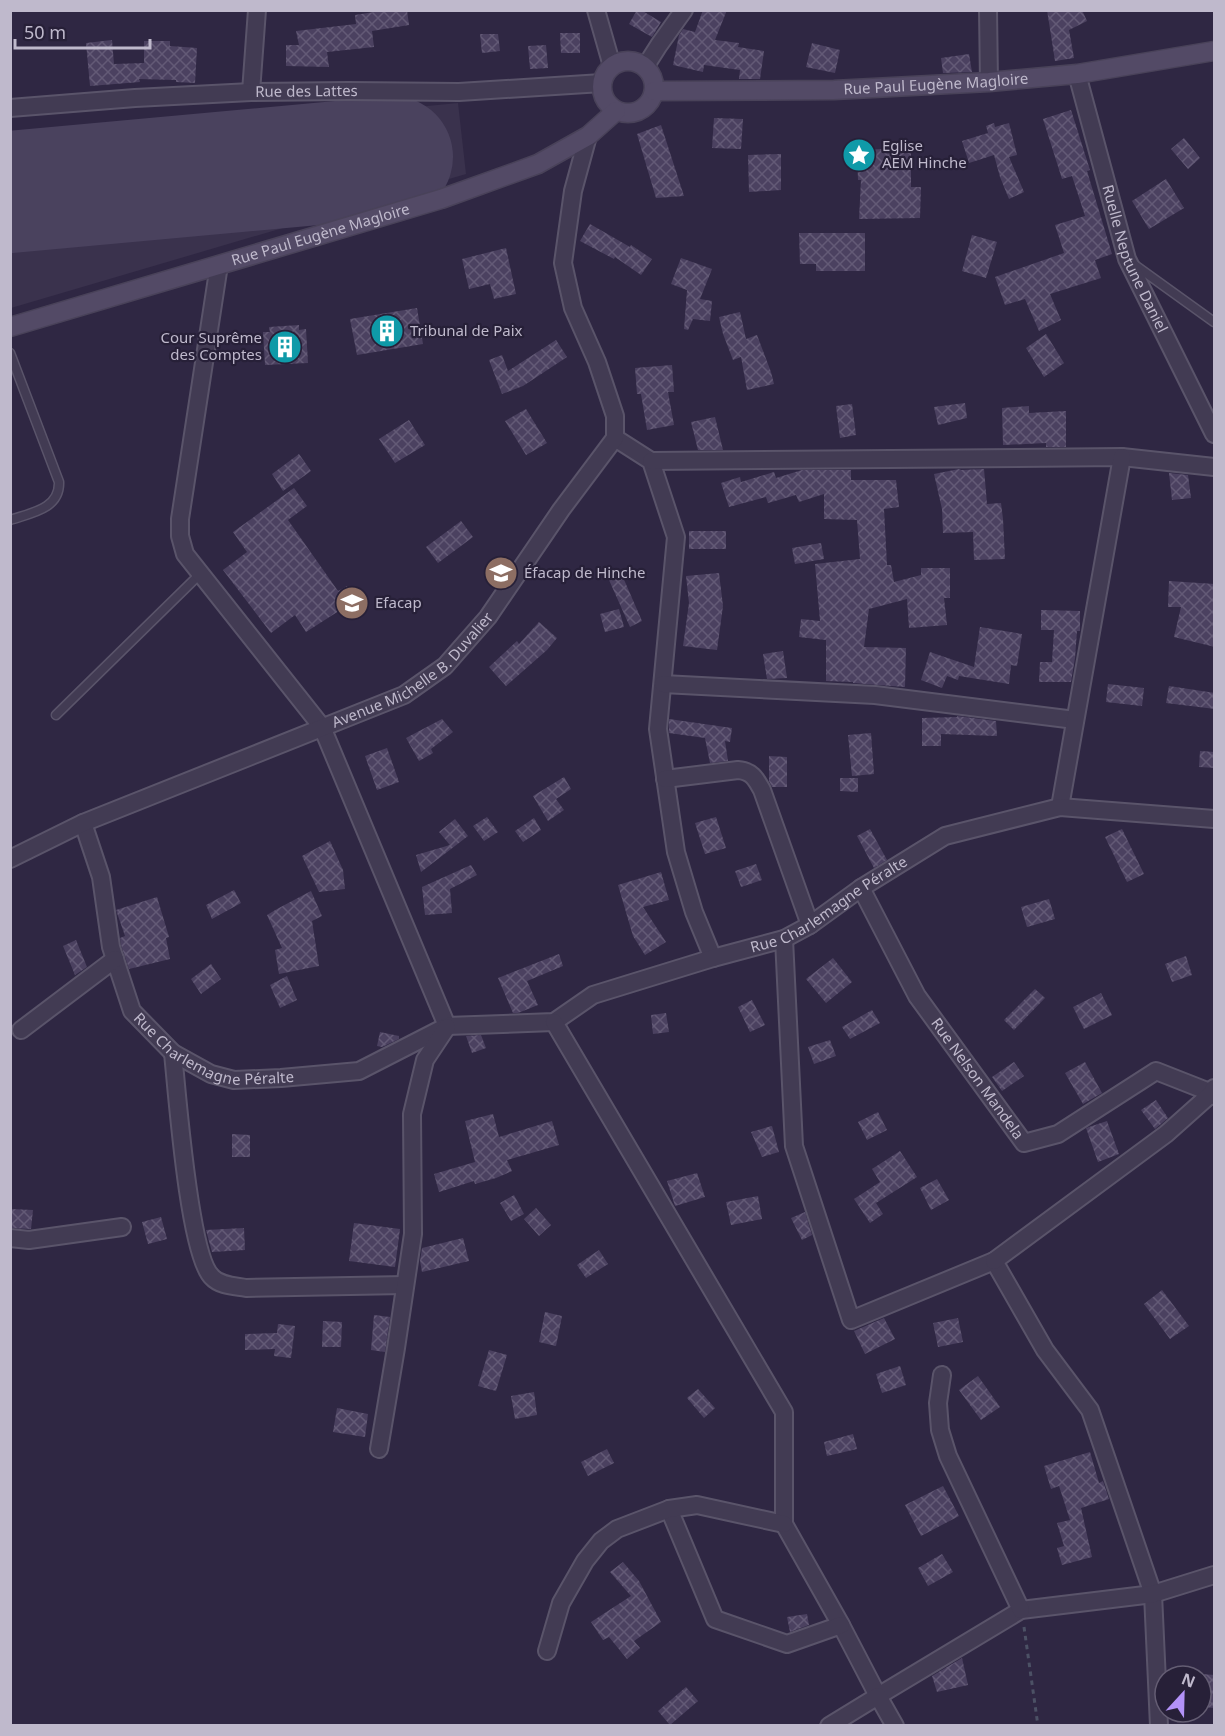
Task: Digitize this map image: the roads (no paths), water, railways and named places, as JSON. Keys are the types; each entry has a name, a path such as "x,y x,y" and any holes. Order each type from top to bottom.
{"main road":[{"name":"Rue Paul Eugène Magloire","path":"654,91 834,90 989,81 1077,74 1215,51"},
{"path":"626,61 645,67 653,78 654,91 651,100 645,108 636,113 626,114 616,111 604,99 602,83 606,74 612,66 626,61"},
{"name":"Rue Paul Eugène Magloire","path":"10,327 441,199 538,164 588,136 616,111"}],"street":[{"path":"251,92 257,10"},
{"path":"596,10 612,66"},
{"path":"645,67 684,10"},
{"path":"988,10 989,81"},
{"name":"Ruelle Neptune Daniel","path":"1077,74 1127,259 1215,434"},
{"name":"Rue des Lattes","path":"10,108 251,92 459,92 602,83"},
{"path":"588,136 573,191 563,263 573,308 597,362 615,416 615,438 651,461 1122,457 1215,467"},
{"path":"219,265 180,519 180,536 185,554 322,727 447,1026 425,1060 412,1114 413,1234 379,1449"},
{"name":"Avenue Michelle B. Duvalier","path":"10,859 83,823 404,695 445,666 488,617 561,510 615,438"},
{"path":"1060,807 1122,457"},
{"path":"651,461 676,537 658,729 676,852 694,912 713,958"},
{"path":"663,684 875,695 1075,720"},
{"path":"665,779 738,770 750,772 756,778 810,925"},
{"name":"Rue Charlemagne Péralte","path":"83,823 100,877 111,947 132,1011 173,1053 212,1074 234,1080 359,1071 447,1026 554,1022 593,995 784,939 810,925 861,888 945,836 1060,807 1215,819"},
{"name":"Rue Nelson Mandela","path":"861,888 917,996 1024,1143 1058,1134 1156,1071 1214,1092"},
{"path":"784,939 794,1146 851,1320 994,1261 1166,1134 1214,1092"},
{"path":"21,1030 115,959"},
{"path":"554,1022 784,1412 784,1524 895,1725"},
{"path":"173,1053 185,1167 198,1247 204,1266 212,1278 224,1285 246,1288 405,1285"},
{"path":"10,1238 29,1240 122,1227"},
{"path":"994,1261 1045,1350 1090,1410 1153,1594 1159,1725"},
{"path":"942,1375 938,1402 939,1430 1021,1610"},
{"path":"547,1651 561,1603 585,1561 601,1541 617,1529 669,1509 697,1505 784,1524"},
{"path":"669,1509 715,1619 787,1644 841,1625"},
{"path":"830,1725 1021,1610 1153,1594 1215,1575"}],"lane":[{"path":"1127,259 1215,322"},
{"path":"10,352 60,489 55,500 48,507 10,520"},
{"path":"57,715 200,574"}],"place":[{"name":"Eglise AEM Hinche","path":"859,155"},
{"name":"Tribunal de Paix","path":"387,331"},
{"name":"Cour Suprême des Comptes","path":"285,347"},
{"name":"Éfacap de Hinche","path":"501,573"},
{"name":"Efacap","path":"352,603"}]}
